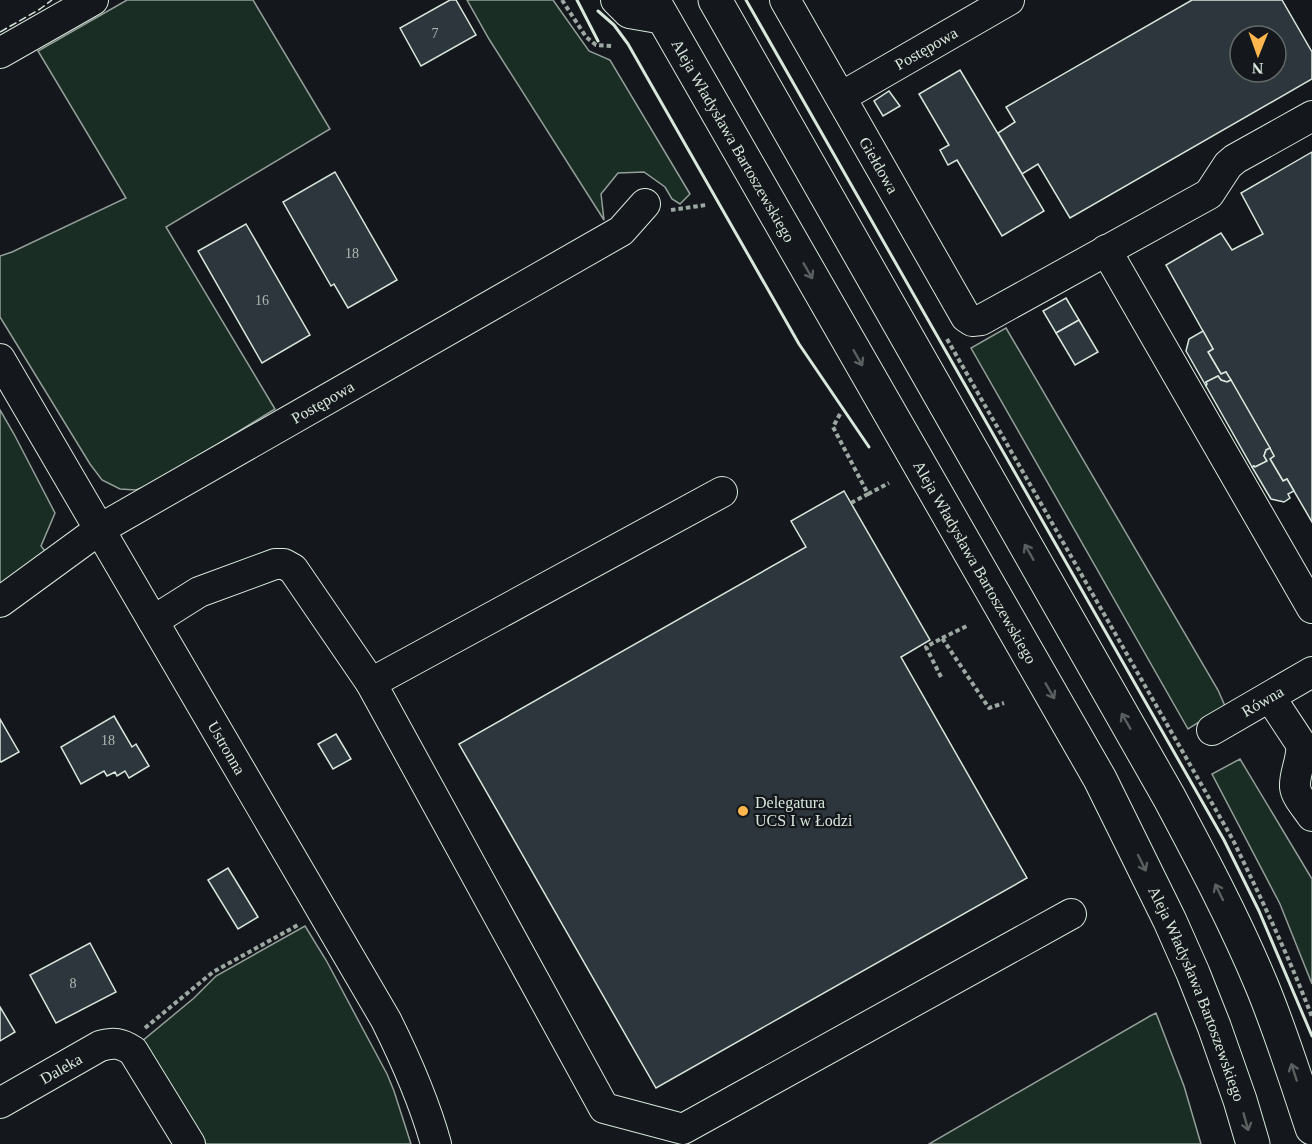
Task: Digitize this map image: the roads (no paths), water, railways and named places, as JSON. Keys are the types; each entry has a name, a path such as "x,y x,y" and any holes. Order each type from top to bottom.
{"main road":[{"path":"715,0 1211,876 1262,986 1312,1128"},
{"name":"Aleja Władysława Bartoszewskiego","path":"659,10 1100,779 1170,921 1193,974 1240,1100 1253,1144"}],"street":[{"path":"0,53 93,0"},
{"path":"616,0 630,13 659,10"},
{"name":"Giełdowa","path":"785,0 966,317 972,321 981,320 1106,250"},
{"name":"Postępowa","path":"841,97 1009,0"},
{"path":"1312,116 1235,159 1228,165 1209,194 1106,250 1312,608"},
{"name":"Postępowa","path":"0,602 100,529 621,231 645,204"},
{"name":"Ustronna","path":"0,359 367,987 402,1053 430,1121 436,1144"},
{"path":"371,683 722,492"},
{"path":"153,621 199,592 275,564 284,564 293,568 371,683 604,1108 683,1129 1071,914"},
{"name":"Równa","path":"1212,730 1312,672"},
{"path":"1270,697 1301,744 1302,751 1295,790 1312,816"},
{"name":"Daleka","path":"0,1103 100,1046 111,1043 124,1045 133,1051 190,1144"}],"place":[{"name":"Delegatura UCS I w Łodzi","path":"743,811"}]}
